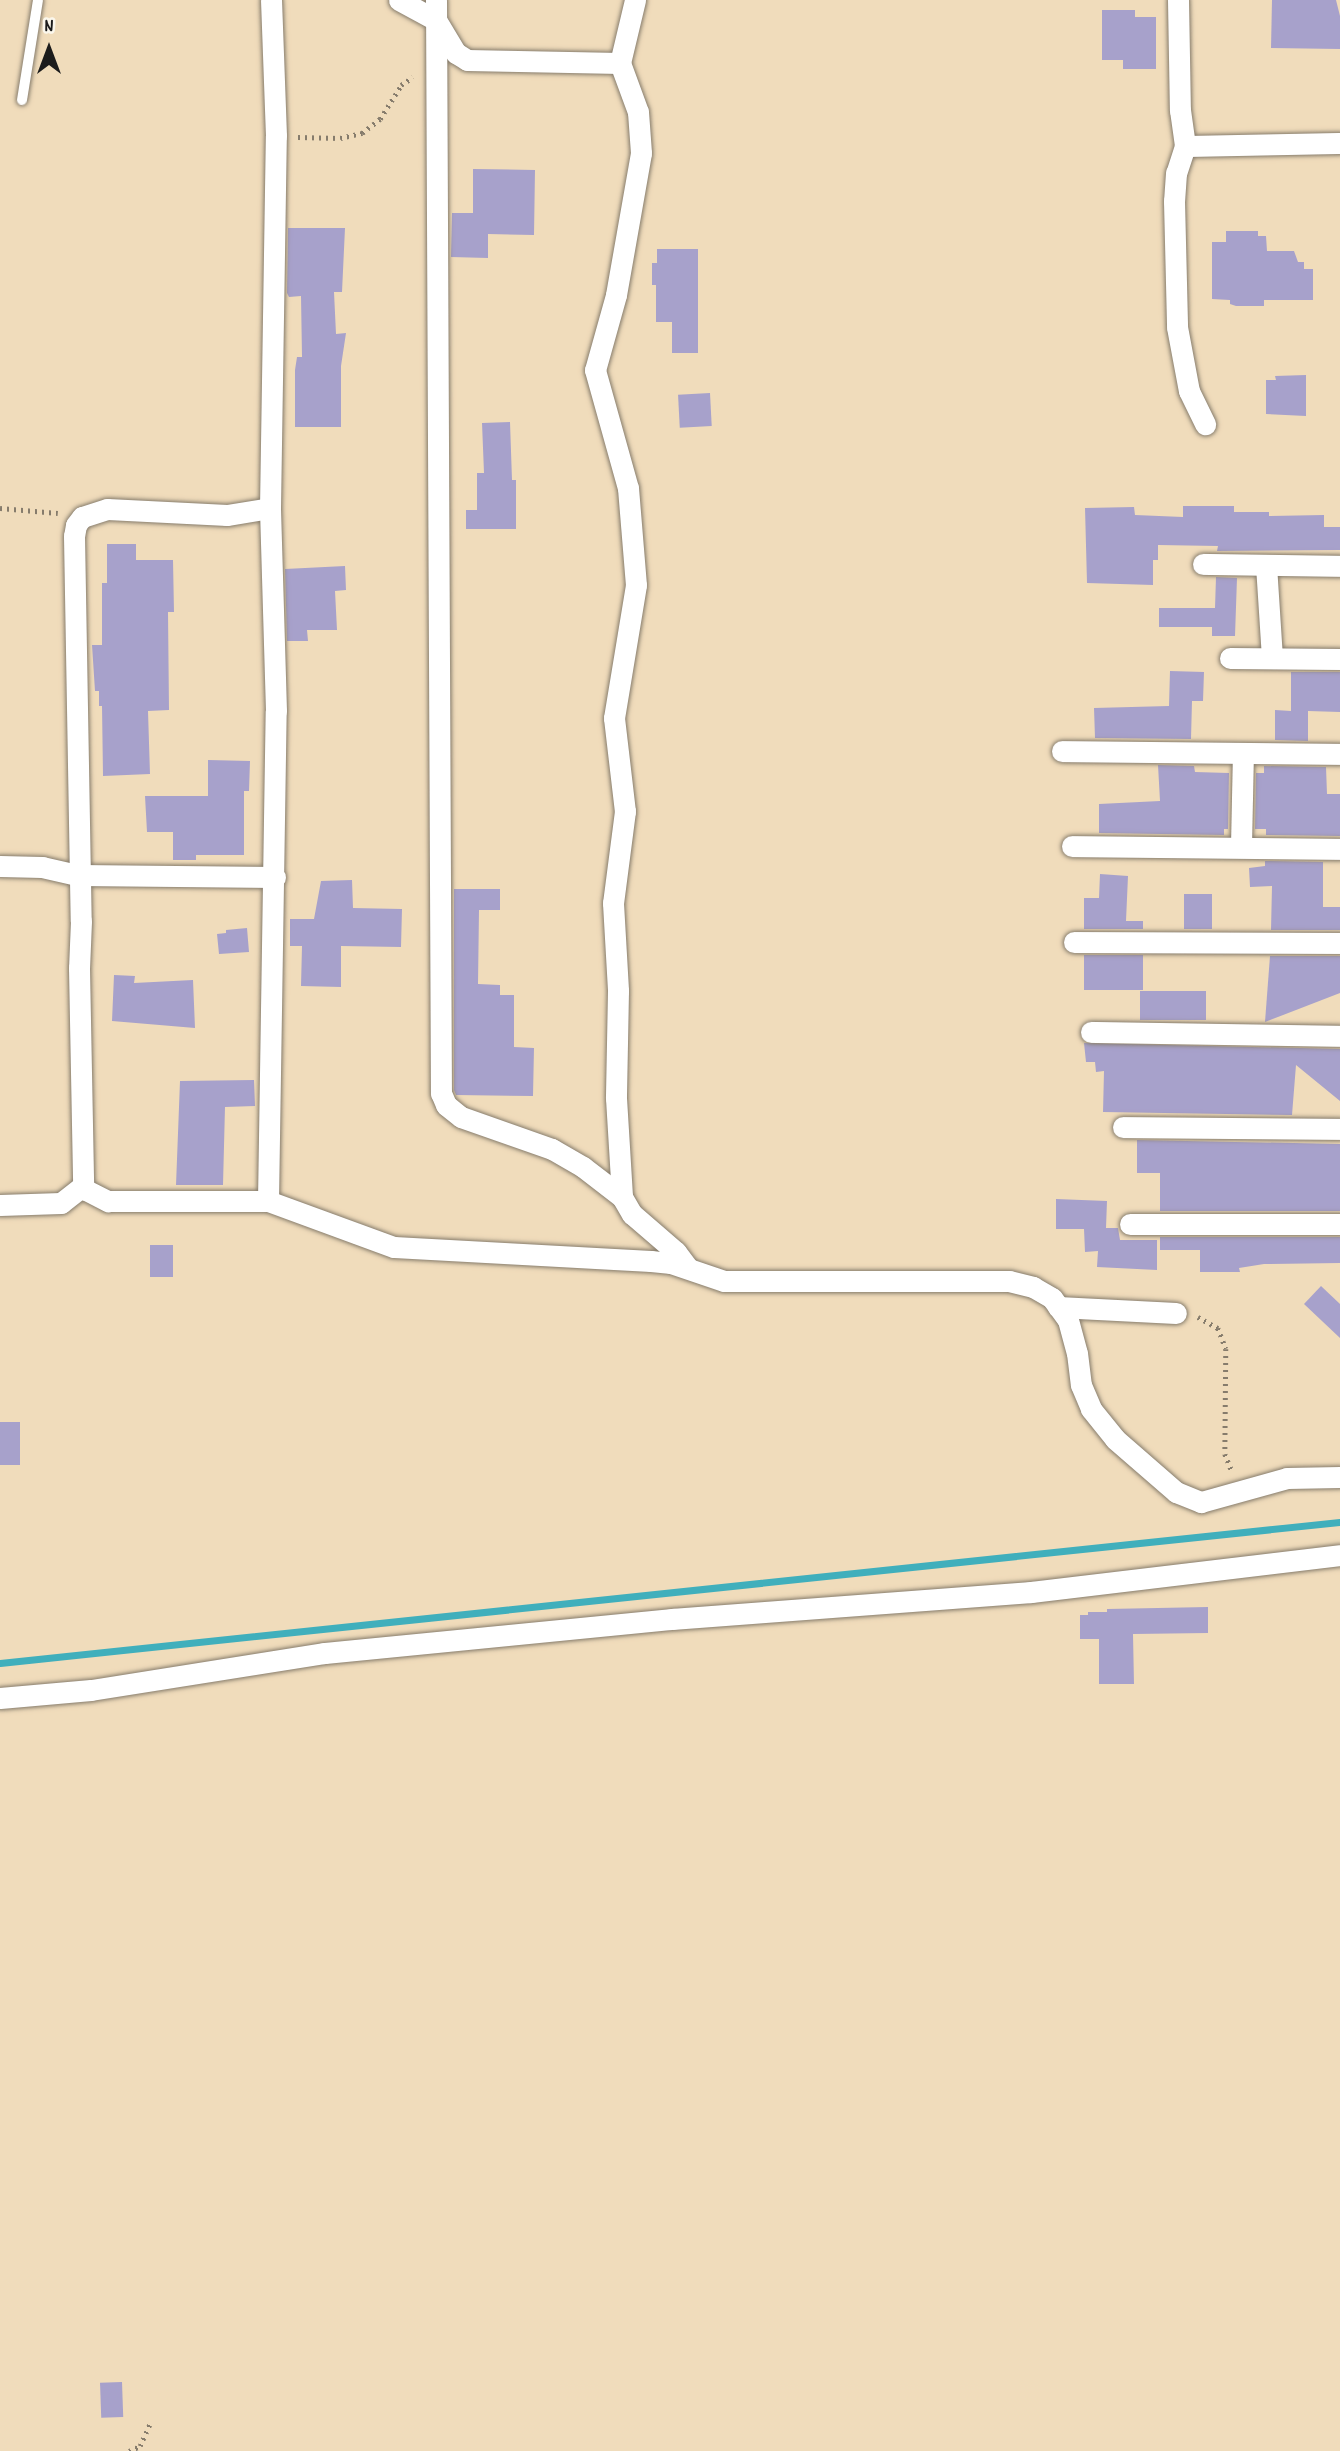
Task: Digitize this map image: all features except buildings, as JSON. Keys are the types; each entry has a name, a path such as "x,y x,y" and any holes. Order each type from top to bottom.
{"street":[{"path":"268,1202 276,711 270,508 276,136 271,0"},
{"path":"398,0 436,10"},
{"path":"622,1197 616,1098 618,991 613,903 625,811 614,718 636,585 628,488 595,370 615,295 641,153 638,112 620,62 635,0"},
{"path":"1178,0 1180,110 1185,146 1177,173 1174,201 1177,327 1189,391 1205,424"},
{"path":"436,10 441,1093 446,1105 461,1116 552,1149 583,1167 622,1197 632,1214 676,1252 690,1269"},
{"path":"436,10 456,53 467,60 620,62"},
{"path":"1185,146 1340,143"},
{"path":"270,508 227,515 107,509 82,517 74,536 83,1186 98,1199 108,1202 268,1202 394,1247 651,1261 690,1269 724,1281 1009,1281 1033,1287 1052,1298 1068,1320 1077,1353 1081,1385 1091,1409 1115,1439 1177,1492 1195,1502 1287,1478 1340,1477"},
{"path":"1203,564 1340,566"},
{"path":"1266,565 1272,657"},
{"path":"1230,658 1340,659"},
{"path":"1062,751 1340,754"},
{"path":"1241,846 1243,754"},
{"path":"1073,846 1340,849"},
{"path":"0,866 42,867 78,875 275,877"},
{"path":"1074,942 1340,943"},
{"path":"1091,1031 1340,1036"},
{"path":"1124,1127 1340,1129"},
{"path":"0,1205 61,1203 83,1186"},
{"path":"1130,1224 1340,1224"},
{"path":"1058,1307 1177,1313"},
{"path":"0,1698 91,1690 325,1653 672,1619 1031,1592 1340,1555"}],"lane":[{"path":"22,100 38,0"}],"path":[{"path":"276,136 340,138 362,133 380,119 401,85 438,61"},
{"path":"0,508 82,517"},
{"path":"1177,1313 1208,1321 1217,1328 1223,1338 1227,1362 1224,1454 1246,1489"},
{"path":"129,2451 140,2446 151,2420"}],"waterway":[{"path":"0,1663 1340,1522"}]}
